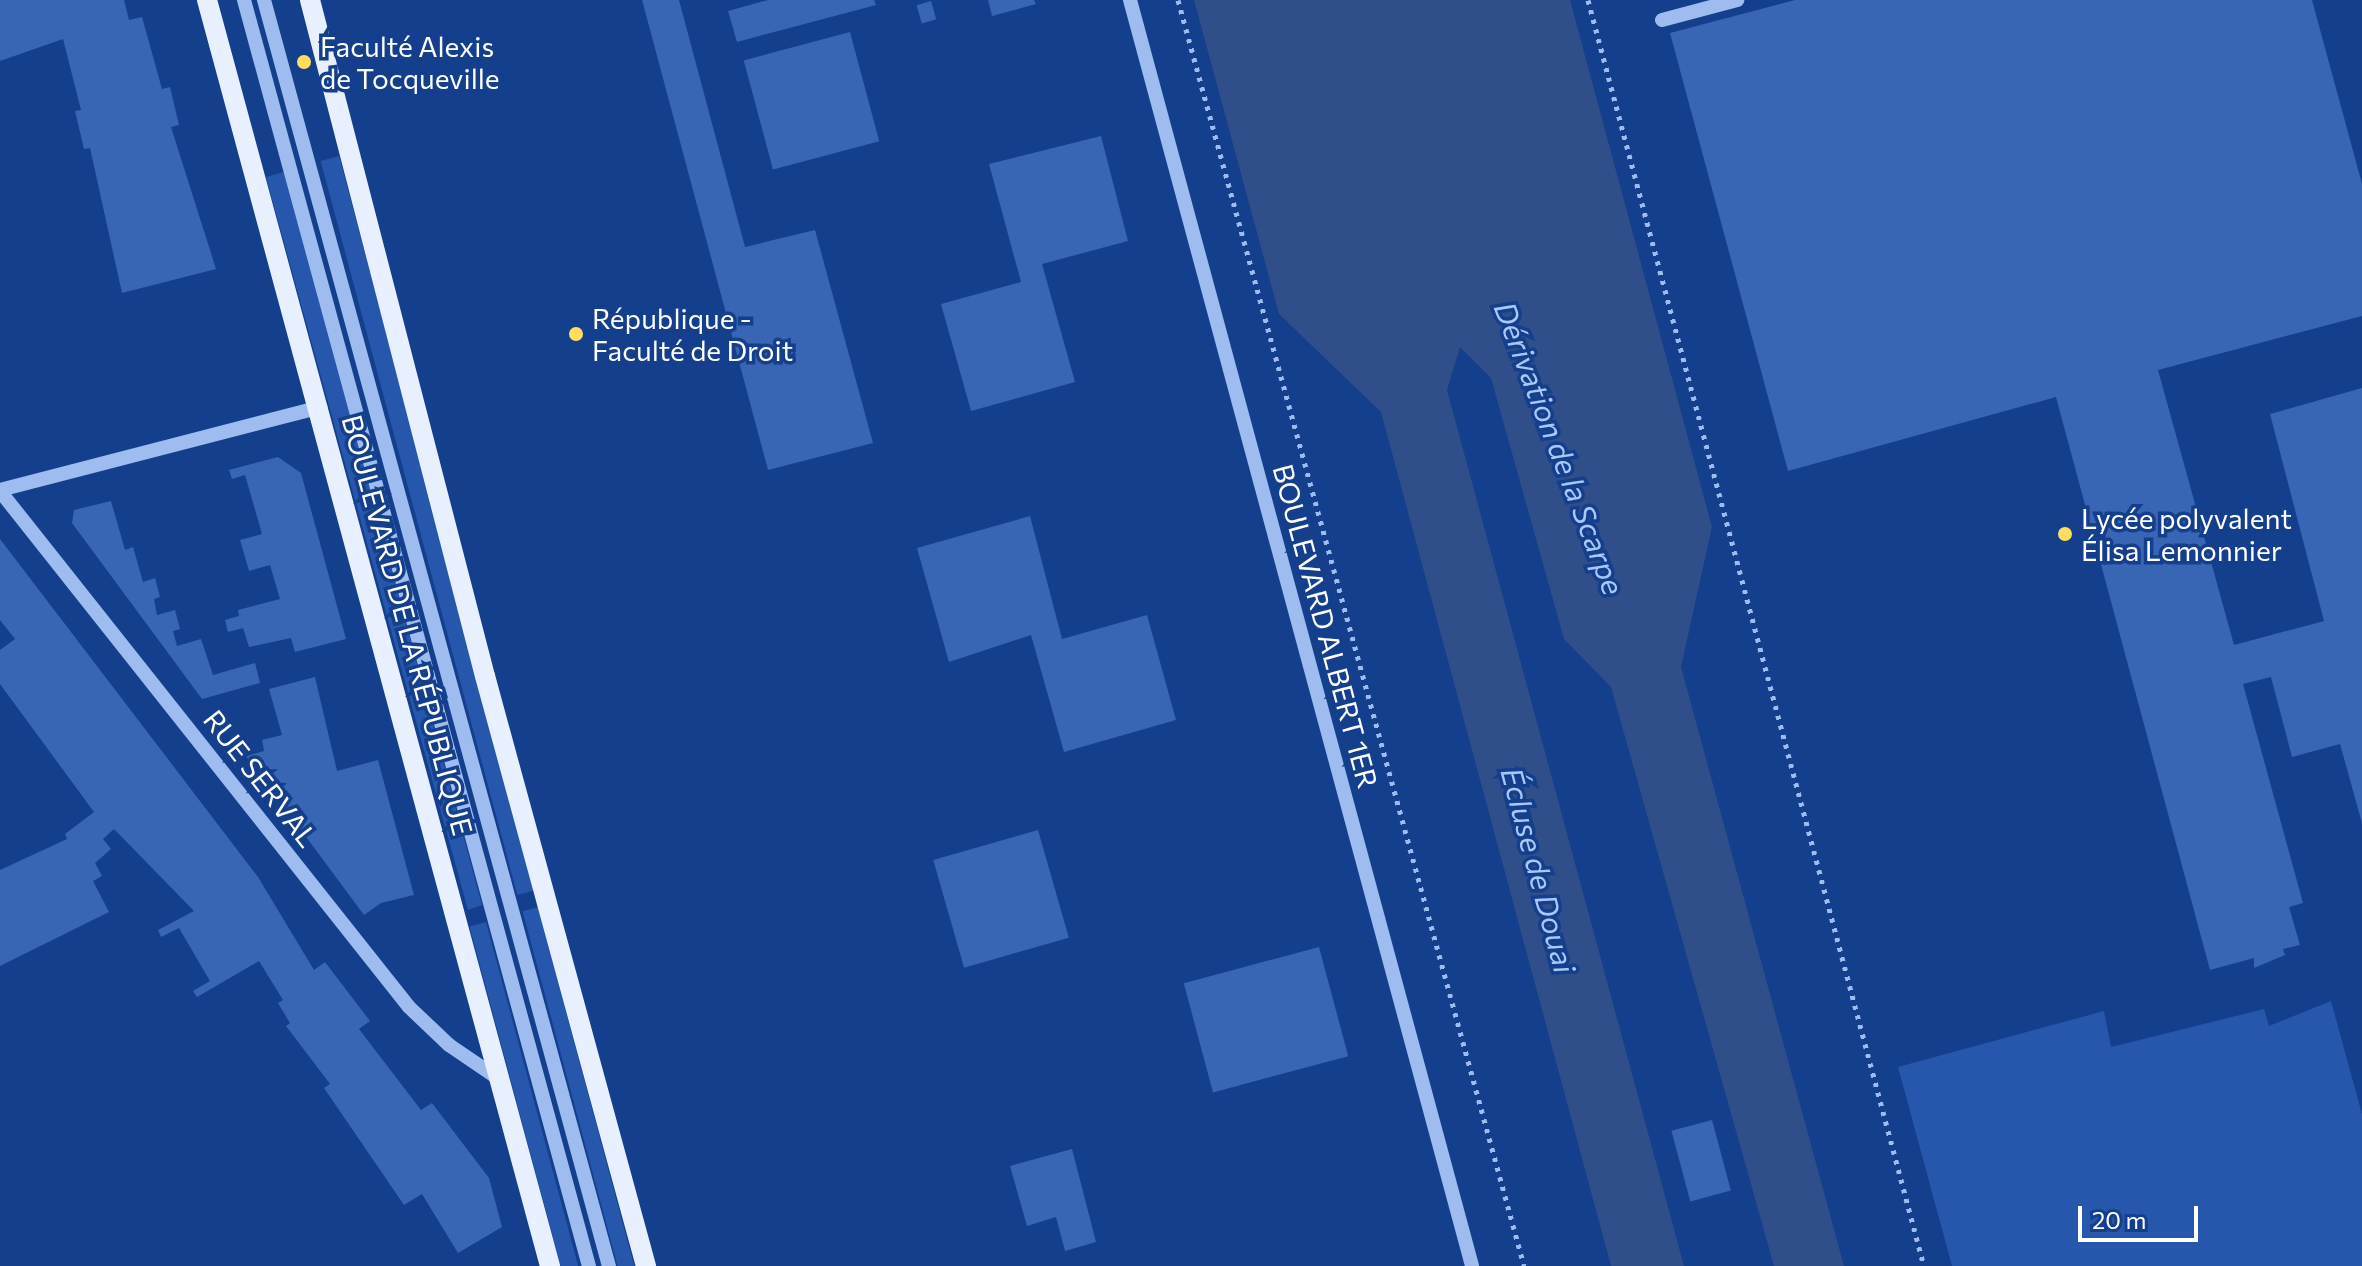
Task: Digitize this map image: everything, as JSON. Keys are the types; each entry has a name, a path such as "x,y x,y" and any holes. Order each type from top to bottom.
{"main road":[{"name":"BOULEVARD DE LA RÉPUBLIQUE","path":"207,0 320,407 550,1266"},
{"path":"310,0 485,676 646,1266"}],"street":[{"path":"244,0 589,1266"},
{"path":"264,0 609,1266"},
{"name":"BOULEVARD ALBERT 1ER","path":"1130,0 1472,1266"},
{"path":"1662,20 1737,0"},
{"path":"0,490 320,407"},
{"name":"RUE SERVAL","path":"0,490 409,1007 449,1045 499,1079"}],"path":[{"path":"1178,0 1524,1266"},
{"path":"1588,0 1924,1266"}],"shaded area":[{"path":"339,156 536,890 517,895 321,161"},
{"path":"284,172 482,905 468,910 266,177"},
{"path":"538,907 634,1266 618,1266 523,911"},
{"path":"486,922 578,1266 561,1266 470,926"},
{"path":"2331,1001 2362,1114 2362,1266 1952,1266 1898,1067 2104,1011 2111,1047 2264,1009 2269,1026"}],"water":[{"path":"1194,0 1570,0 1712,527 1681,667 1844,1266 1774,1266 1611,687 1564,639 1491,378 1460,347 1447,390 1684,1266 1611,1266 1381,412 1279,314"}],"building":[{"path":"0,0 124,0 129,20 142,17 162,89 170,87 179,125 171,127 216,269 122,293 90,148 84,149 75,111 81,110 63,39 0,61"},
{"path":"642,0 679,0 745,247 815,230 873,443 768,470"},
{"path":"768,0 874,0 876,5 737,42 728,11"},
{"path":"988,0 1034,0 1036,4 992,16"},
{"path":"1795,0 2312,0 2362,184 2362,316 2158,370 2234,645 2324,621 2270,414 2362,388 2362,823 2340,744 2292,757 2271,677 2243,684 2303,903 2289,907 2300,945 2283,949 2285,955 2254,968 2254,958 2210,970 2056,397 1788,471 1670,33"},
{"path":"931,1 936,19 922,23 917,5"},
{"path":"850,32 879,141 773,170 744,60"},
{"path":"1101,136 1128,241 1042,264 1075,382 971,411 941,304 1021,282 989,164"},
{"path":"278,457 301,473 346,639 295,652 291,638 249,647 243,628 228,632 225,620 239,616 238,610 280,599 270,565 249,571 240,540 262,534 245,475 232,479 229,470"},
{"path":"111,501 125,550 133,547 143,582 155,578 160,597 154,599 157,615 175,610 180,629 173,631 177,646 201,639 213,675 255,663 260,683 202,699 72,523 74,510"},
{"path":"1030,516 1062,639 1147,615 1176,720 1064,752 1031,635 949,662 917,548"},
{"path":"0,539 258,877 314,970 325,962 370,1021 359,1029 421,1110 432,1103 489,1178 502,1227 458,1253 422,1194 404,1205 324,1088 330,1084 286,1026 290,1023 278,1003 283,1000 259,961 197,997 193,991 210,981 179,928 161,937 158,930 194,911 114,829 103,839 111,849 95,863 102,876 93,881 109,912 0,966 0,870 67,839 65,834 94,812 0,684 0,650 15,639 0,620"},
{"path":"315,677 337,771 378,760 414,895 381,903 364,915 246,756 264,751 262,740 282,735 269,689"},
{"path":"1038,830 1069,938 964,968 933,860"},
{"path":"1319,947 1348,1056 1213,1092 1184,983"},
{"path":"1712,1120 1731,1191 1690,1201 1671,1131"},
{"path":"1072,1149 1096,1242 1065,1251 1056,1217 1027,1226 1010,1166"}],"place":[{"name":"Faculté Alexis de Tocqueville","path":"304,62"},
{"name":"République - Faculté de Droit","path":"576,334"},
{"name":"Lycée polyvalent Élisa Lemonnier","path":"2065,534"}],"water label":[{"name":"Dérivation de la Scarpe","path":"1560,448"},
{"name":"Écluse de Douai","path":"1539,870"}]}
